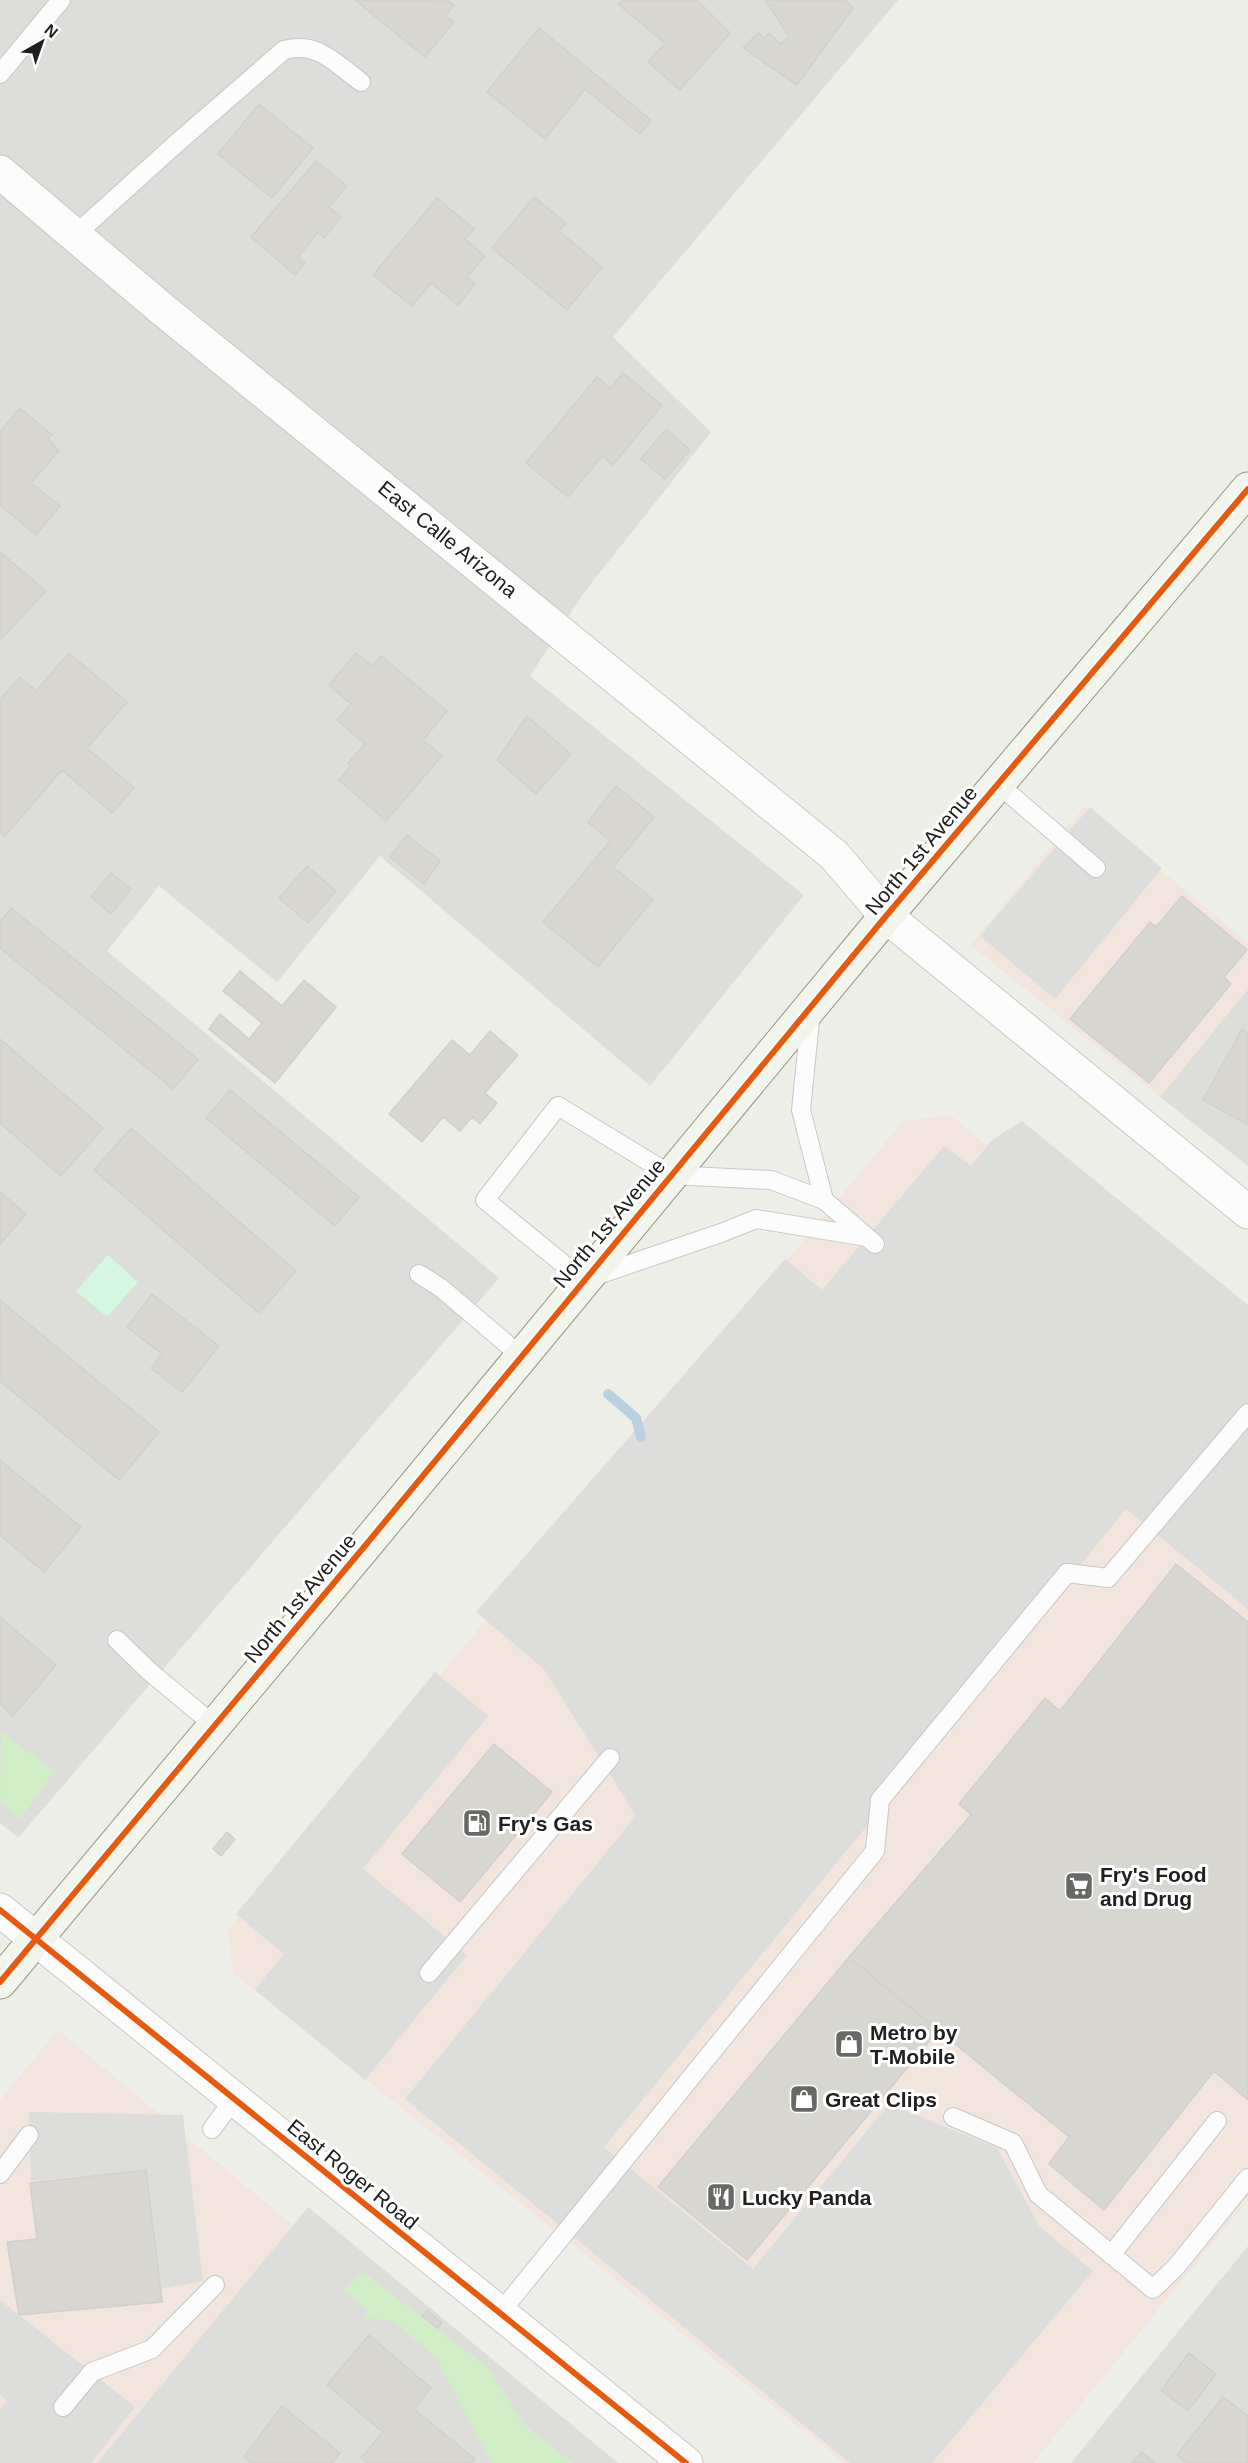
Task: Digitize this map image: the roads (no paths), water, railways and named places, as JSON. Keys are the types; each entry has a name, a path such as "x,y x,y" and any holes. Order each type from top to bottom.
{"main road":[{"name":"North 1st Avenue","path":"0,1983 886,916 1248,489"}],"street":[{"name":"East Calle Arizona","path":"0,172 834,855 886,916"},
{"name":"North 1st Avenue","path":"886,916 1248,1212"},
{"name":"East Roger Road","path":"0,1910 686,2463"}],"lane":[{"path":"0,74 61,0"},
{"path":"75,235 169,149 284,50 299,46 315,49 361,82"},
{"path":"998,784 1096,868"},
{"path":"812,1005 801,1110 824,1200"},
{"path":"558,1106 671,1175 771,1180 824,1200 871,1240 756,1219 583,1280 485,1200 558,1106"},
{"path":"419,1274 441,1288 521,1356"},
{"path":"500,2314 875,1851 880,1800 1067,1573 1108,1578 1248,1413"},
{"path":"117,1640 149,1671 215,1726"},
{"path":"429,1973 610,1758"},
{"path":"212,2129 234,2099"},
{"path":"953,2117 1013,2143 1038,2194 1154,2289 1176,2267 1248,2178"},
{"path":"1111,2254 1216,2121"},
{"path":"3,2162 29,2135"},
{"path":"63,2407 92,2372 152,2349 215,2286"}],"waterway":[{"path":"608,1394 636,1418 641,1437"}],"place":[{"name":"Fry's Gas","path":"477,1823"},
{"name":"Fry's Food and Drug","path":"1079,1886"},
{"name":"Metro by T-Mobile","path":"849,2044"},
{"name":"Great Clips","path":"804,2099"},
{"name":"Lucky Panda","path":"721,2197"}]}
